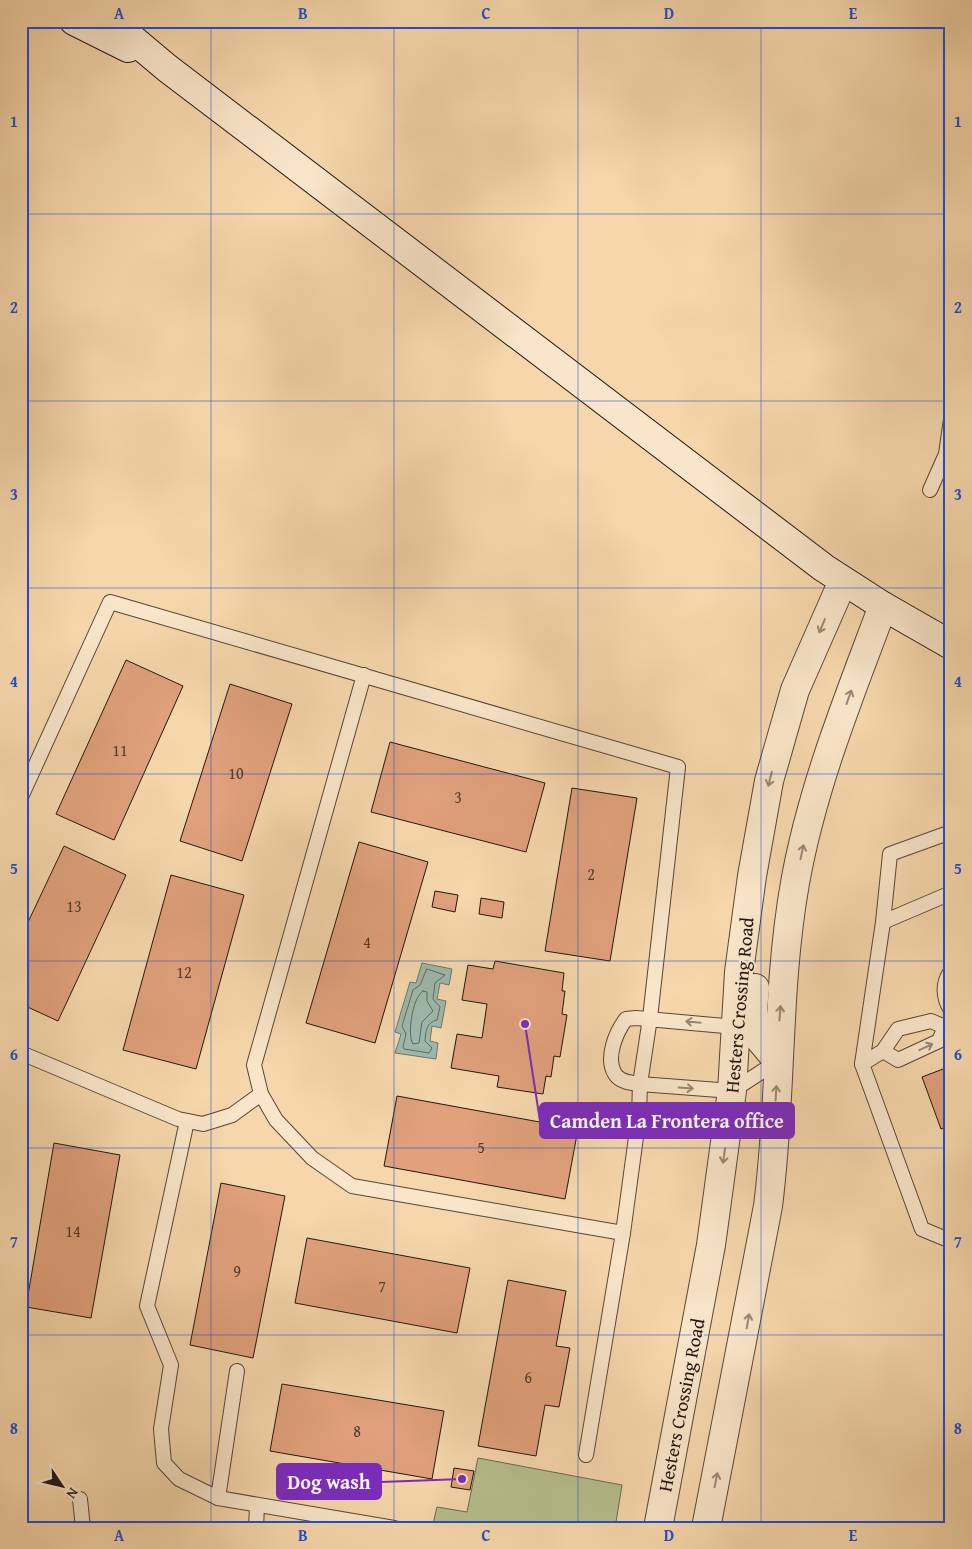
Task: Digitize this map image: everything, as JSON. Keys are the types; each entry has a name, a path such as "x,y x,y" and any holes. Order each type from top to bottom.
{"street":[{"path":"74,21 167,68"},
{"path":"110,21 167,68 843,582 951,645"},
{"name":"Hesters Crossing Road","path":"658,1528 711,1245 732,1091 739,972 752,876 769,781 795,690 843,582"},
{"path":"706,1528 773,1172 783,976 795,883 813,800 824,765 883,606"},
{"path":"752,876 764,906 753,1010 757,1036 778,1062"}],"lane":[{"path":"930,490 946,454 951,419"},
{"path":"21,797 110,602 678,767 650,1018 640,1084 639,1115 623,1233 586,1456"},
{"path":"364,675 254,1065 261,1094 276,1120 312,1158 352,1186 623,1233"},
{"path":"951,832 890,854 883,922 862,1064 922,1229 951,1241"},
{"path":"883,922 951,893"},
{"path":"951,971 944,986 945,997 951,1010"},
{"path":"650,1018 736,1027 778,1062 732,1091 627,1082 615,1075 612,1056 614,1040 626,1019 650,1018"},
{"path":"862,1064 883,1051 898,1029 931,1021 948,1024 938,1041 898,1060 883,1051"},
{"path":"21,1053 178,1119 203,1124 232,1115 261,1094"},
{"path":"187,1121 147,1306 171,1365 160,1429 164,1462 179,1479 218,1498 394,1528"},
{"path":"218,1498 237,1371"},
{"path":"80,1499 83,1528"},
{"path":"256,1528 257,1506"}],"green space":[{"path":"478,1458 622,1485 615,1528 432,1528 437,1507 467,1512"}],"water":[{"path":"422,963 452,969 449,985 440,983 437,999 446,1001 441,1028 432,1026 430,1041 438,1043 436,1059 395,1053 401,1034 395,1032 410,982 416,983"}],"building":[{"path":"126,660 183,686 114,840 56,814"},
{"path":"230,684 292,704 242,861 180,841"},
{"path":"390,742 545,783 526,852 371,812"},
{"path":"572,788 637,798 610,961 545,951"},
{"path":"359,842 428,862 375,1043 306,1023"},
{"path":"64,846 126,875 58,1021 21,1004 21,937"},
{"path":"171,875 244,895 196,1069 123,1050"},
{"path":"435,891 458,895 455,912 432,907"},
{"path":"481,898 504,902 502,918 479,914"},
{"path":"495,961 564,973 562,991 565,991 562,1014 567,1015 560,1057 554,1056 551,1077 546,1076 543,1094 497,1087 499,1076 451,1068 457,1034 482,1038 487,1004 462,1000 468,965 493,969"},
{"path":"951,1066 951,1125 941,1129 922,1077"},
{"path":"397,1096 578,1129 565,1199 384,1166"},
{"path":"54,1143 120,1155 91,1318 26,1307"},
{"path":"221,1183 285,1196 253,1358 190,1345"},
{"path":"307,1238 470,1268 457,1333 295,1303"},
{"path":"508,1280 566,1291 556,1346 570,1348 559,1407 545,1405 536,1456 478,1446"},
{"path":"282,1384 444,1411 432,1479 270,1451"},
{"path":"454,1468 474,1471 470,1490 451,1487"}],"place":[{"name":"Camden La Frontera office","path":"525,1024"},
{"name":"Dog wash","path":"462,1479"}]}
